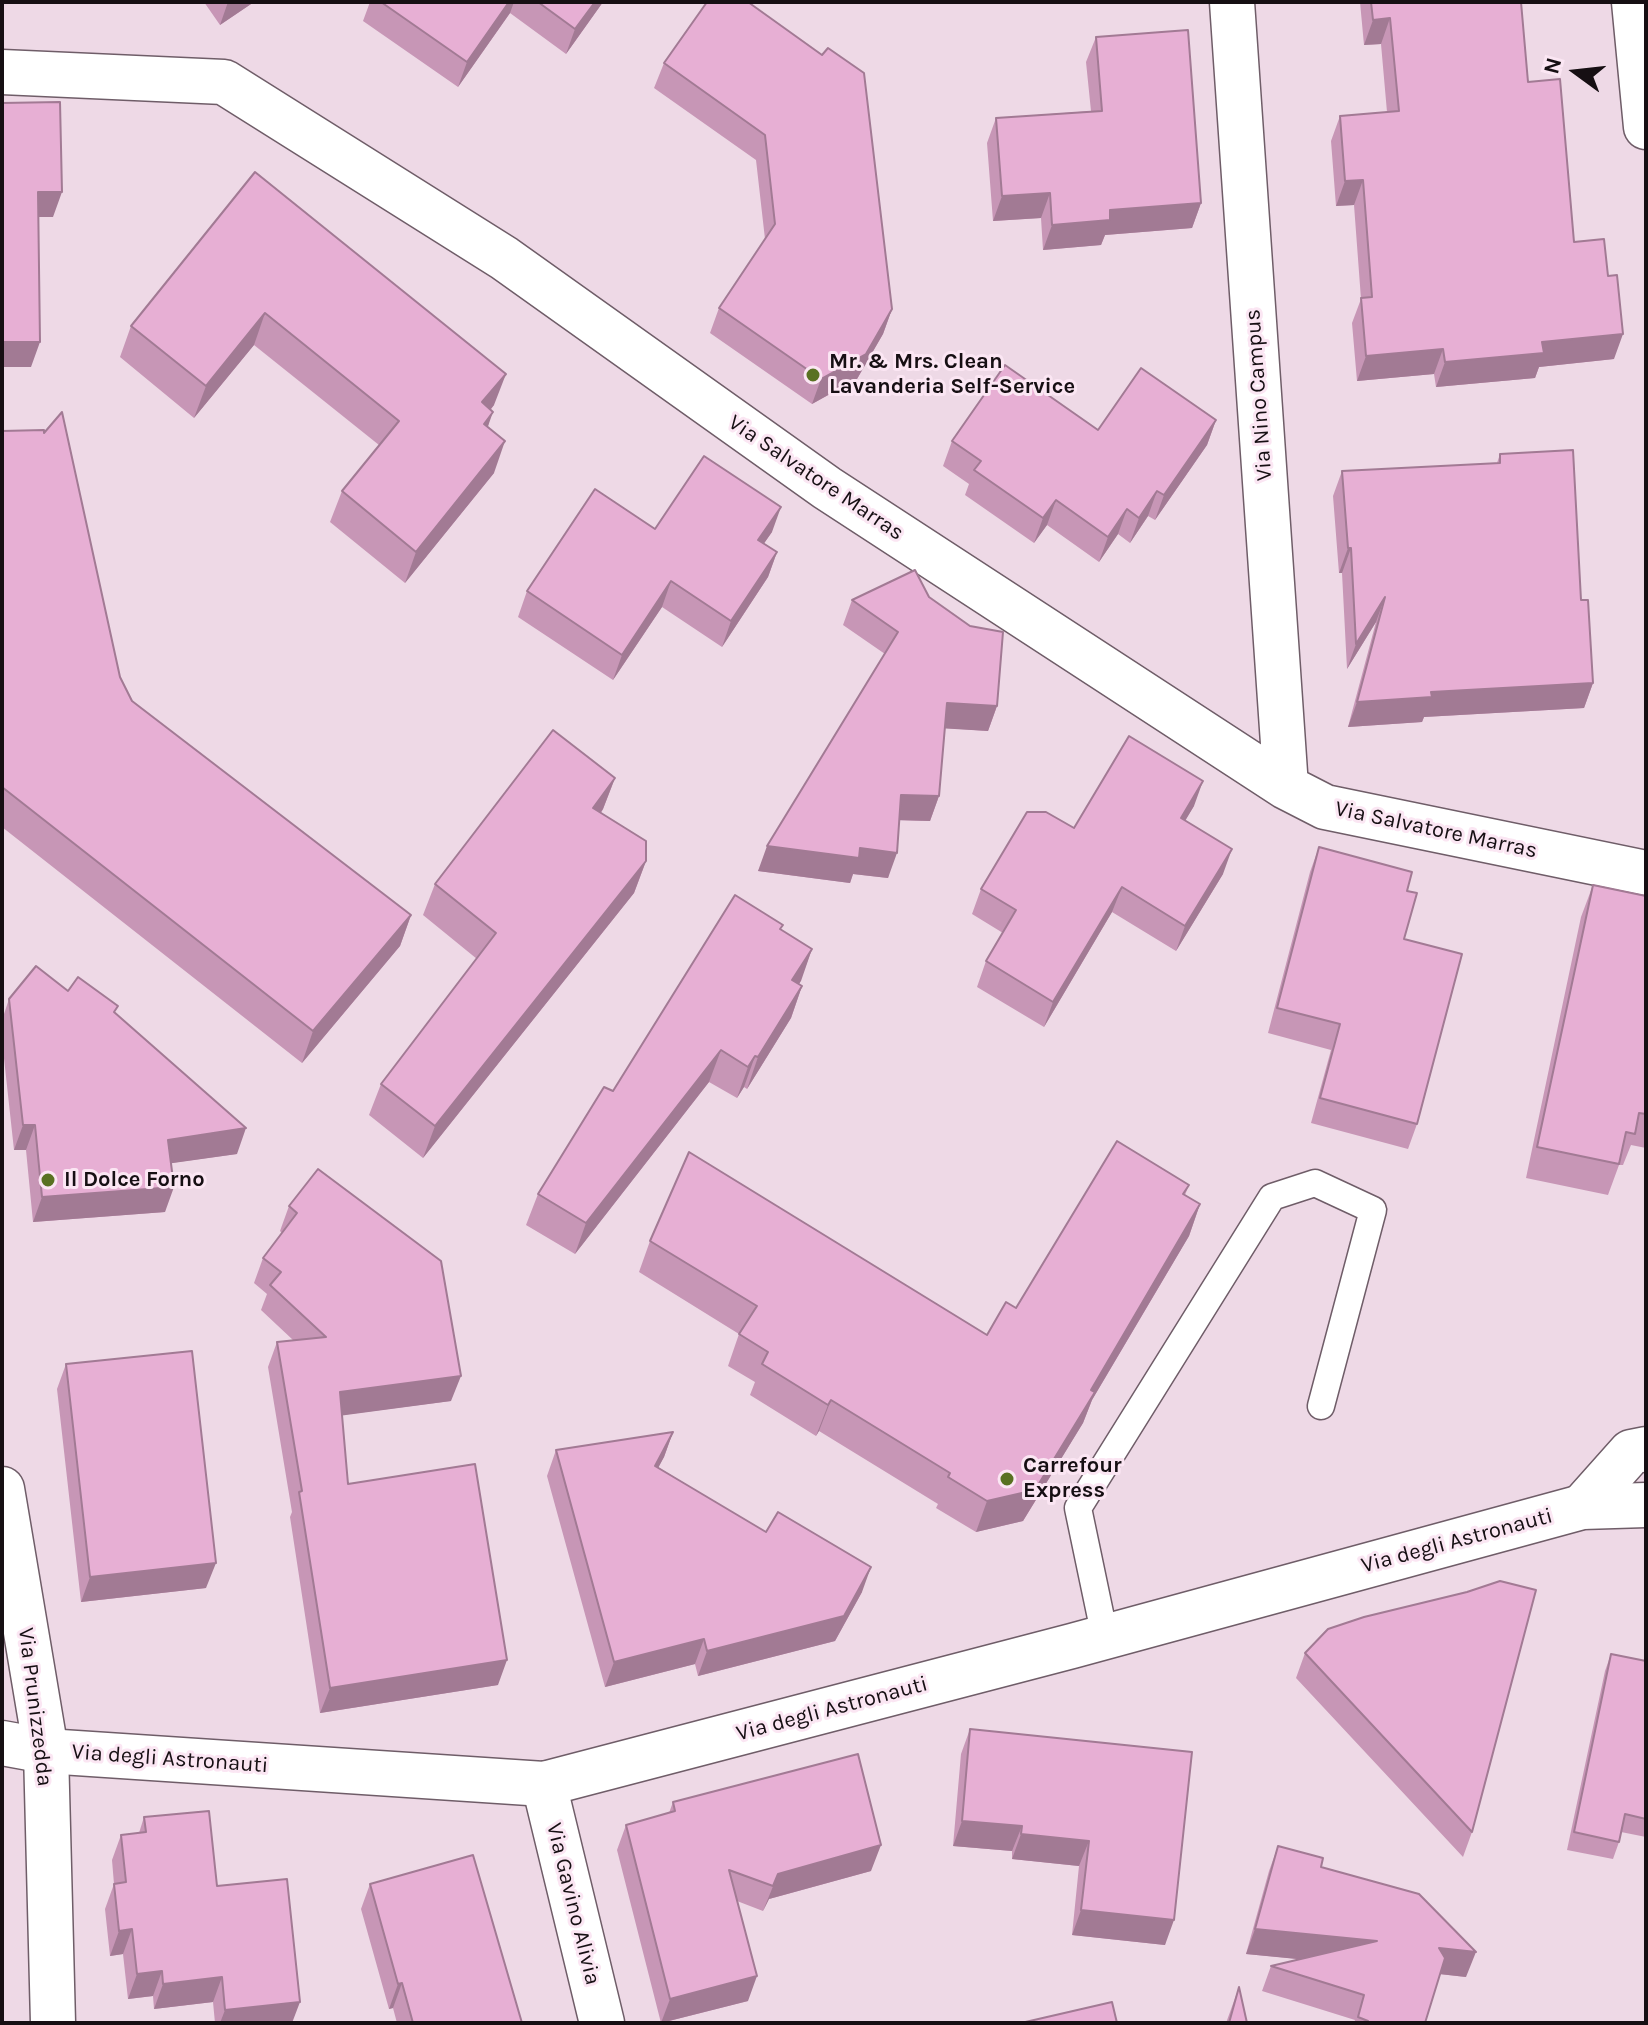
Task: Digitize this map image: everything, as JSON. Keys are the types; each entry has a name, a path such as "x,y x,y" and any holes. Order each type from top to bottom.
{"street":[{"name":"Via Nino Campus","path":"1232,2 1286,787"},
{"path":"1634,2 1646,127"},
{"name":"Via Salvatore Marras","path":"2,72 224,82 504,258 827,488 1286,787 1325,807 1646,873"},
{"path":"1582,1507 1631,1452 1646,1449"},
{"name":"Via Prunizzedda","path":"2,1489 46,1751 53,2023"},
{"name":"Via degli Astronauti","path":"2,1743 46,1751 544,1784 1105,1637 1582,1507 1646,1505"},
{"name":"Via Gavino Alivia","path":"544,1784 602,2023"}],"lane":[{"path":"1105,1637 1078,1508 1272,1197 1315,1183 1373,1210 1321,1406"}],"building":[{"path":"381,2 509,2 467,62"},
{"path":"538,2 595,2 575,29"},
{"path":"707,2 748,2 822,55 828,48 864,73 892,309 866,354 821,379 719,308 775,224 765,135 664,63"},
{"path":"1371,2 1521,2 1528,82 1560,79 1574,242 1604,239 1608,276 1617,275 1623,334 1542,342 1544,353 1445,362 1443,349 1366,356 1361,298 1372,297 1363,180 1345,181 1340,116 1399,111 1390,18 1373,20"},
{"path":"1188,30 1201,203 1110,210 1110,220 1052,225 1050,193 1002,196 996,118 1102,111 1096,37"},
{"path":"60,102 62,192 38,192 40,342 2,342 2,103"},
{"path":"255,172 506,374 482,402 493,412 484,424 505,441 416,552 342,491 399,421 265,313 206,386 131,326"},
{"path":"1005,365 1098,430 1141,368 1216,420 1164,495 1157,491 1139,518 1127,509 1108,537 1056,500 1043,518 974,470 981,461 952,441"},
{"path":"62,412 120,677 132,701 411,915 313,1031 2,787 2,431 44,430 44,433"},
{"path":"1573,450 1581,600 1588,600 1593,683 1431,692 1432,697 1357,702 1385,597 1356,644 1351,548 1348,548 1342,471 1500,463 1500,454"},
{"path":"704,456 781,507 758,540 777,552 731,621 671,581 622,655 527,591 595,489 655,529"},
{"path":"915,570 929,597 970,626 1003,632 997,706 947,703 939,796 901,795 897,853 860,848 859,858 767,846 898,632 852,600"},
{"path":"553,730 615,778 593,808 646,841 646,861 435,1126 381,1084 496,933 435,884"},
{"path":"1129,736 1203,781 1181,818 1232,849 1185,926 1122,887 1053,1002 986,961 1016,910 981,889 1027,812 1046,812 1074,828"},
{"path":"1319,847 1412,872 1407,891 1417,893 1404,939 1462,954 1417,1124 1320,1098 1340,1024 1277,1008"},
{"path":"1593,885 1646,896 1646,1114 1639,1113 1635,1134 1626,1132 1619,1164 1537,1147"},
{"path":"735,895 783,925 780,929 812,949 792,980 802,986 758,1057 755,1056 748,1067 721,1050 586,1223 538,1194 604,1087 613,1091"},
{"path":"36,966 68,991 78,977 118,1006 114,1012 246,1128 168,1140 174,1187 42,1197 35,1125 23,1125 9,999"},
{"path":"1117,1141 1189,1185 1183,1194 1200,1204 1091,1390 1095,1392 1035,1490 987,1501 948,1477 950,1473 831,1400 828,1405 762,1364 768,1352 739,1334 757,1306 650,1241 689,1152 987,1335 1006,1302 1016,1308"},
{"path":"318,1169 441,1261 461,1376 340,1392 348,1484 475,1464 507,1660 330,1688 277,1342 326,1337 270,1285 281,1272 263,1258 297,1213 289,1206"},
{"path":"192,1351 216,1563 90,1577 66,1364"},
{"path":"673,1432 655,1466 766,1532 778,1512 871,1567 844,1616 707,1651 704,1639 614,1662 556,1450"},
{"path":"1500,1581 1536,1590 1472,1832 1305,1653 1328,1629"},
{"path":"1611,1654 1646,1661 1646,1819 1625,1814 1619,1842 1574,1832"},
{"path":"970,1729 1192,1752 1174,1920 1081,1910 1089,1841 1021,1834 1022,1826 962,1821"},
{"path":"858,1754 881,1845 778,1874 773,1886 729,1870 757,1976 670,1999 626,1825 675,1811 673,1802"},
{"path":"209,1811 217,1886 287,1879 300,2002 225,2010 222,1977 163,1984 162,1971 137,1974 132,1929 119,1931 114,1884 126,1882 121,1835 146,1832 144,1817"},
{"path":"1278,1846 1323,1858 1321,1867 1419,1894 1476,1952 1439,1948 1445,1958 1425,2023 1368,2023 1358,2017 1364,1995 1271,1966 1377,1941 1255,1929"},
{"path":"473,1855 522,2023 413,2023 402,1983 398,1984 370,1884"},
{"path":"1239,1987 1247,2023 1229,2023"},
{"path":"1112,2002 1117,2023 1021,2023"}],"place":[{"name":"Mr. & Mrs. Clean Lavanderia Self-Service","path":"813,375"},
{"name":"Il Dolce Forno","path":"48,1180"},
{"name":"Carrefour Express","path":"1007,1479"}]}
